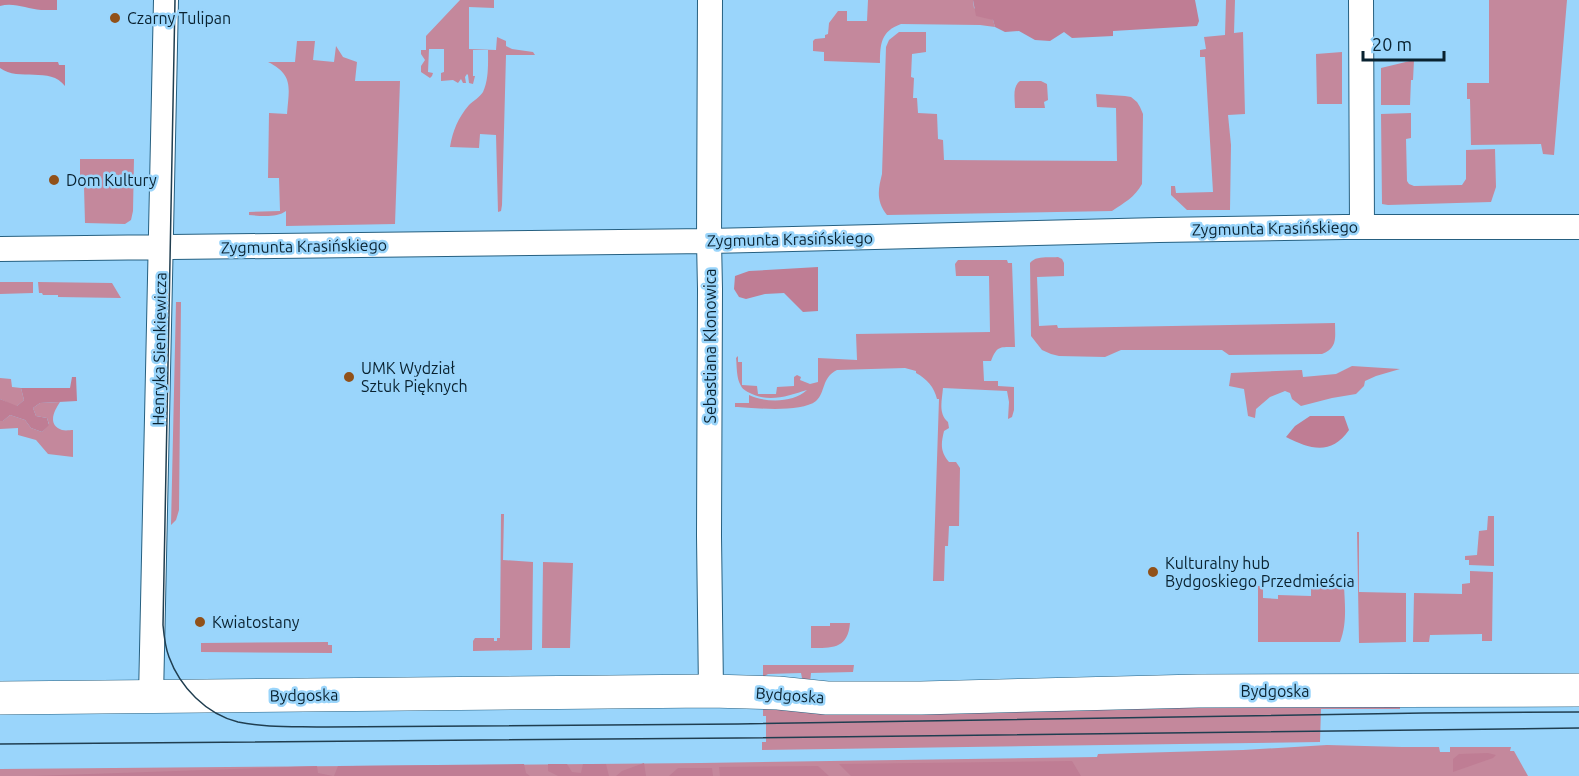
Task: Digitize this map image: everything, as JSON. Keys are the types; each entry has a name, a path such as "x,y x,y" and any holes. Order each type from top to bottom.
{"street":[{"name":"Henryka Sienkiewicza","path":"150,697 166,0"},
{"name":"Sebastiana Klonowica","path":"710,0 709,559 711,691"},
{"path":"1360,0 1362,227"},
{"name":"Zygmunta Krasińskiego","path":"0,249 709,241 1362,227 1579,228"},
{"name":"Bydgoska","path":"0,698 711,691 778,693 828,698 921,698 1198,691 1579,690"}],"shaded area":[{"path":"0,0 57,0 57,10 0,6"},
{"path":"460,0 494,0 494,8 469,7 469,49 496,50 497,37 506,41 506,46 512,49 533,52 535,55 506,55 502,205 501,211 498,212 496,135 480,134 479,148 450,147 454,130 462,115 485,87 488,50 473,50 473,76 475,76 473,84 469,83 467,74 466,83 463,83 461,79 458,83 453,80 441,81 441,73 444,72 444,49 429,49 428,72 433,73 430,78 421,72 421,66 425,60 421,50 426,50 426,36"},
{"path":"868,0 973,0 974,8 993,20 995,27 901,24 889,30 883,39 880,63 824,61 824,52 813,51 813,41 825,38 828,34 829,23 838,11 847,11 847,21 867,21"},
{"path":"973,0 1195,0 1199,21 1197,26 1113,31 1113,36 1072,38 1064,32 1050,41 1035,40 1019,31 1005,32 995,27 993,20 976,16"},
{"path":"1226,0 1235,0 1234,33 1243,32 1245,114 1228,115 1231,145 1230,210 1187,210 1171,195 1171,186 1175,186 1176,193 1213,192 1205,57 1200,57 1200,50 1206,49 1204,37 1225,35"},
{"path":"1489,0 1567,0 1554,155 1543,154 1541,144 1471,145 1470,99 1467,99 1467,83 1489,83"},
{"path":"899,32 926,32 926,52 912,54 913,98 917,98 918,113 937,114 938,139 943,140 944,160 1117,161 1116,108 1097,107 1096,94 1125,96 1137,102 1143,114 1142,184 1139,189 1112,211 887,215 881,205 879,195 882,174 886,47 889,40"},
{"path":"297,41 315,41 313,60 334,62 336,46 343,57 357,62 355,81 400,81 395,224 286,226 286,211 273,216 249,215 249,212 280,211 279,178 268,178 269,113 287,114 289,90 286,77 268,62 295,62"},
{"path":"1342,52 1342,104 1317,104 1316,54"},
{"path":"1414,60 1410,105 1381,105 1381,68"},
{"path":"0,62 58,62 59,65 65,65 65,86 59,80 43,75 8,72 0,68"},
{"path":"1020,81 1041,81 1047,84 1048,100 1044,102 1045,108 1015,108 1015,90"},
{"path":"1411,113 1411,138 1406,139 1409,184 1414,186 1462,185 1466,179 1466,150 1495,149 1496,187 1491,202 1382,204 1381,114"},
{"path":"80,159 134,159 131,220 125,224 85,223 84,187 80,187"},
{"path":"1058,257 1064,263 1064,276 1037,277 1039,326 1057,325 1058,328 1335,323 1334,342 1331,349 1322,354 1229,355 1222,350 1121,350 1105,357 1051,354 1042,350 1031,336 1030,263 1039,258"},
{"path":"958,260 1007,260 1008,263 1012,263 1015,347 999,348 991,361 983,361 984,381 998,381 998,386 1014,387 1014,410 1012,417 1008,419 1007,391 943,388 942,411 949,428 944,431 942,447 949,462 956,462 960,468 959,526 949,526 948,546 945,546 944,581 933,581 939,399 930,384 916,371 905,368 837,370 828,377 816,401 809,405 777,409 735,407 735,403 749,403 749,395 756,398 779,400 794,397 807,390 773,398 752,394 743,389 739,383 736,358 738,356 738,362 742,362 742,385 757,386 758,394 776,394 777,387 794,386 794,377 797,375 801,377 800,380 810,384 818,382 818,358 857,360 856,334 990,332 989,276 956,276 955,264"},
{"path":"818,267 818,311 803,312 784,293 765,294 746,299 739,297 734,289 735,276 749,271"},
{"path":"0,282 33,282 33,293 0,294"},
{"path":"38,282 112,283 121,298 43,295 39,293"},
{"path":"176,302 181,302 179,510 176,520 171,525"},
{"path":"1352,366 1400,369 1365,381 1364,386 1356,394 1301,406 1292,399 1290,393 1285,391 1270,397 1256,409 1255,418 1248,416 1244,389 1229,386 1231,373 1302,370 1303,377 1336,374"},
{"path":"72,377 76,377 77,401 40,403 33,408 36,416 47,418 49,425 42,432 31,428 25,420 10,415 0,421 0,399 17,406 24,400 21,388 70,388"},
{"path":"0,378 11,379 12,387 21,388 24,400 16,407 0,399"},
{"path":"60,402 54,413 53,421 57,428 73,430 73,457 48,454 36,440 18,435 18,428 0,429 0,421 10,415 25,420 31,428 42,432 49,424 47,418 36,416 33,408 40,403"},
{"path":"1310,416 1344,416 1349,430 1335,444 1320,448 1303,445 1286,437 1295,426"},
{"path":"501,514 504,514 503,560 533,562 532,650 473,651 475,638 494,638 494,641 497,641 497,638 500,638"},
{"path":"1488,516 1494,516 1494,566 1469,565 1469,560 1465,560 1465,556 1477,555 1479,531 1487,530"},
{"path":"1357,532 1359,532 1359,592 1406,593 1406,642 1359,643"},
{"path":"543,562 573,563 570,648 542,648"},
{"path":"1470,571 1493,572 1492,641 1482,641 1482,634 1430,635 1429,642 1413,642 1414,593 1462,594 1462,584 1470,583"},
{"path":"1311,585 1344,586 1345,622 1340,642 1258,642 1258,586 1263,586 1263,598 1278,599 1278,595 1311,596"},
{"path":"830,623 850,623 846,638 832,647 811,648 811,626 830,626"},
{"path":"328,642 328,645 332,645 332,653 201,652 201,643"},
{"path":"763,665 854,665 853,672 811,673 810,683 803,683 801,673 768,674 763,677"},
{"path":"1400,696 1400,709 1321,709 1320,742 762,750 762,742 766,742 766,716 763,716 763,706"},
{"path":"1327,745 1439,747 1440,752 1450,752 1450,747 1511,747 1510,751 1514,751 1528,776 0,776 0,769 1097,757 1098,754"},
{"path":"1459,754 1496,755 1453,772 1453,759"},
{"path":"1072,761 1081,776 851,776 839,764"},
{"path":"644,763 646,776 616,776 622,771"},
{"path":"524,764 526,773 530,776 334,776 338,766"},
{"path":"548,764 567,764 572,772 581,773 583,764 606,764 609,776 558,776 548,771"},
{"path":"317,766 318,773 333,776 32,776"},
{"path":"818,766 829,776 720,776 719,767"},
{"path":"678,768 712,768 713,776 669,776"}],"tram line":[{"path":"175,0 163,625 168,653 180,679 196,698 215,713 249,724 327,727 738,724 1579,712"},
{"path":"0,744 1579,728"}],"place":[{"name":"Czarny Tulipan","path":"115,18"},
{"name":"Dom Kultury","path":"54,180"},
{"name":"UMK Wydział Sztuk Pięknych","path":"349,377"},
{"name":"Kulturalny hub Bydgoskiego Przedmieścia","path":"1153,572"},
{"name":"Kwiatostany","path":"200,622"}]}
